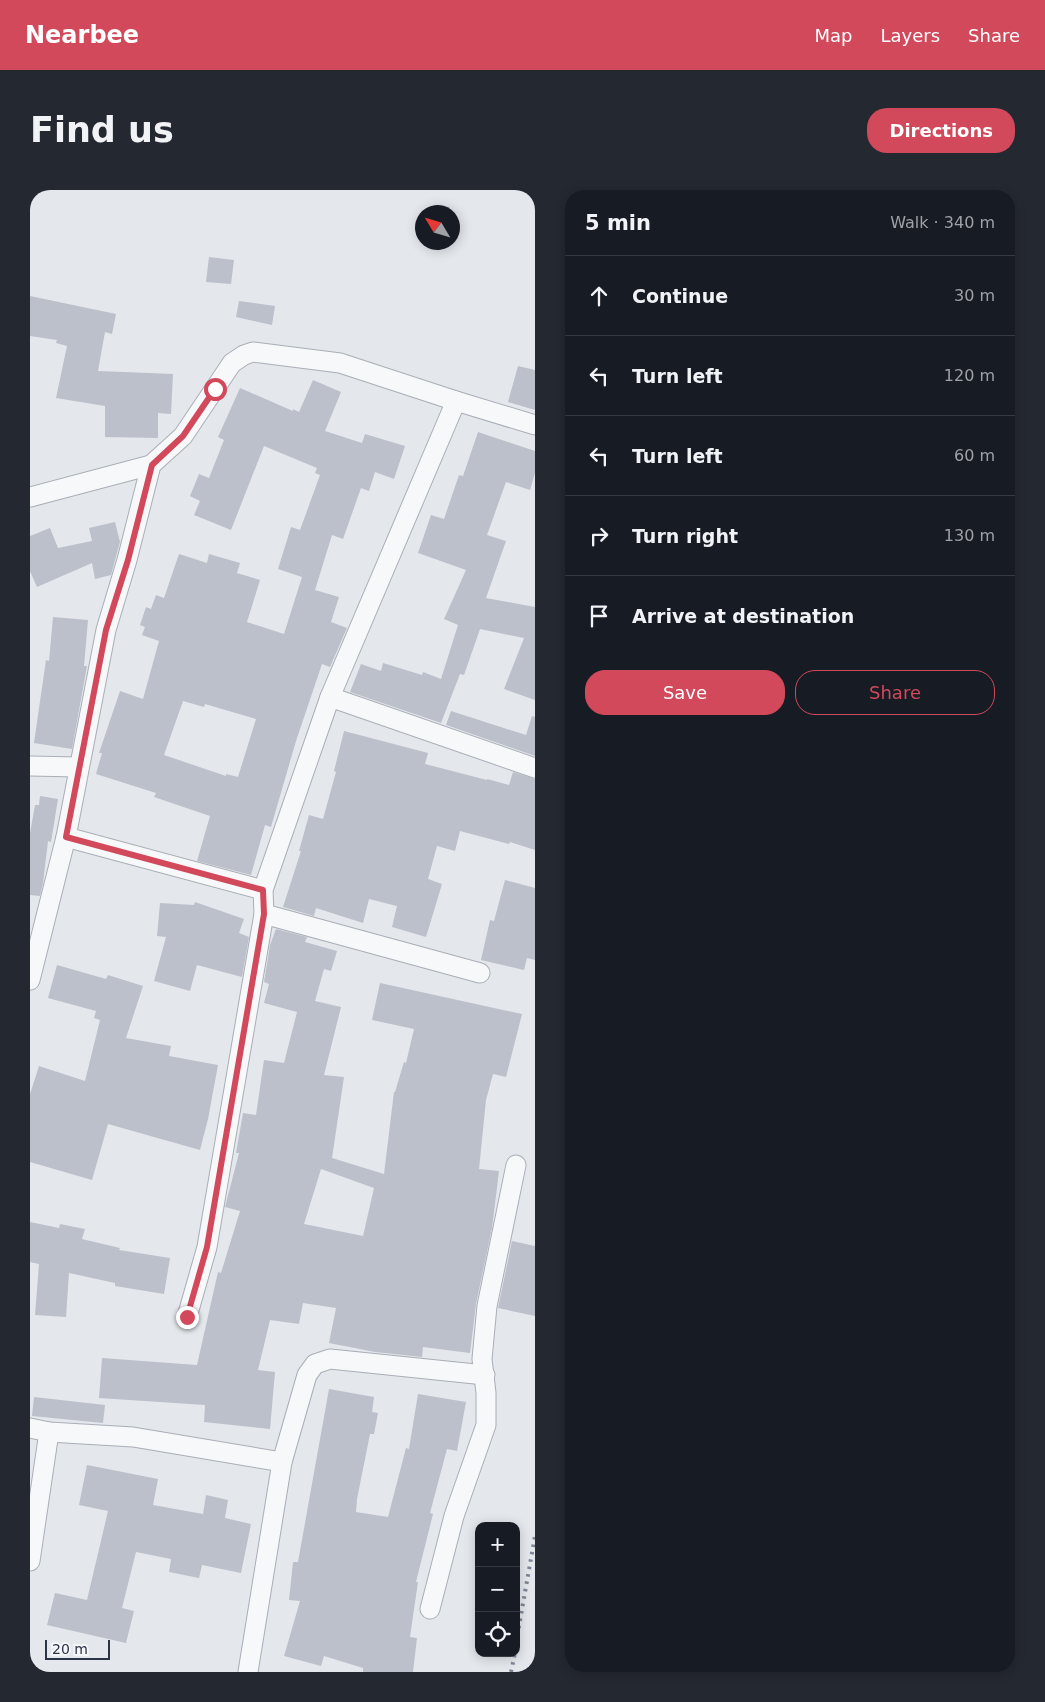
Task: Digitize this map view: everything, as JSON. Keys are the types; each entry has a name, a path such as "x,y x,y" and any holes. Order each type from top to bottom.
{"street":[{"path":"30,497 152,465 183,436 232,363 244,355 253,352 340,363 535,425"},
{"path":"187,1317 207,1247 264,914 263,890 330,697 456,401"},
{"path":"30,980 66,837 106,630 128,560 152,465"},
{"path":"330,697 535,768"},
{"path":"30,766 78,767"},
{"path":"66,837 263,890"},
{"path":"264,914 480,973"},
{"path":"430,1608 454,1516 486,1425 485,1375 482,1359 487,1306 516,1165"},
{"path":"248,1672 282,1462 307,1375 316,1364 330,1359 485,1375"},
{"path":"30,1428 49,1432 133,1437 282,1462"},
{"path":"30,1561 49,1432"}],"building":[{"path":"209,257 234,260 231,284 206,282"},
{"path":"30,296 116,314 112,334 105,332 98,371 173,374 171,414 158,413 158,438 105,437 105,406 56,398 67,346 56,343 57,340 30,336"},
{"path":"239,301 275,306 272,325 236,317"},
{"path":"518,366 535,370 535,410 508,402"},
{"path":"313,380 341,392 325,431 362,443 365,434 405,446 394,479 375,472 369,491 361,488 343,539 332,535 315,590 339,597 331,622 347,628 330,667 322,664 296,741 271,827 265,825 251,875 197,861 210,816 154,797 156,793 96,774 102,753 99,753 120,691 143,699 159,641 142,635 145,627 140,625 146,607 151,609 156,595 164,598 179,554 207,563 209,554 240,563 237,573 260,580 247,622 284,634 302,577 278,569 291,527 300,530 320,475 315,473 317,468 264,446 231,530 194,515 200,501 190,496 199,474 209,478 224,440 218,437 240,388 299,412","holes":["183,701 204,707 205,704 256,719 238,777 226,774 226,776 164,755"]},
{"path":"478,432 535,451 535,473 530,490 506,482 487,535 506,541 486,598 535,607 535,700 504,689 524,638 480,629 464,675 460,674 441,723 350,692 361,664 381,671 383,663 422,675 423,672 441,679 458,625 444,619 466,570 418,553 431,515 444,519 459,475 463,476"},
{"path":"115,522 120,542 111,575 95,579 92,563 37,587 30,571 30,536 50,528 58,548 92,541 89,528"},
{"path":"53,617 88,620 84,666 87,666 72,749 34,743 46,660 49,661"},
{"path":"451,711 526,735 532,716 535,717 535,756 446,725"},
{"path":"344,731 428,753 425,764 487,780 509,785 513,772 535,779 535,850 510,842 509,844 460,831 455,851 437,846 428,879 442,884 426,937 392,927 397,906 369,899 363,923 316,908 314,916 283,907 301,851 299,851 309,815 323,819 336,772 334,771"},
{"path":"40,796 58,799 51,842 48,841 40,896 30,895 30,833 35,805 39,805"},
{"path":"505,880 535,888 535,960 527,958 524,970 481,960 490,920 494,921"},
{"path":"195,902 244,919 239,933 249,937 242,977 197,965 190,991 154,981 166,937 157,936 160,903 194,905"},
{"path":"276,929 307,937 305,942 337,951 331,971 324,969 315,1001 341,1007 324,1075 344,1077 332,1158 384,1174 394,1092 404,1062 406,1063 414,1029 372,1020 380,983 522,1014 506,1077 493,1074 486,1100 479,1169 499,1171 492,1228 476,1304 470,1353 423,1347 422,1357 375,1352 329,1343 336,1308 303,1303 299,1324 270,1320 258,1370 275,1372 270,1429 204,1422 205,1405 99,1398 102,1358 197,1365 218,1272 221,1273 240,1211 225,1207 239,1153 236,1153 243,1113 256,1115 264,1060 284,1063 297,1012 264,1003 269,984 264,982 270,945","holes":["321,1169 374,1188 363,1236 304,1224"]},
{"path":"57,965 106,979 108,975 143,986 126,1038 171,1046 169,1056 218,1065 200,1150 108,1124 92,1180 30,1162 30,1094 39,1066 85,1081 100,1020 94,1018 96,1011 48,998"},
{"path":"30,1222 59,1228 60,1224 85,1229 82,1239 120,1248 119,1250 170,1258 164,1294 115,1286 115,1283 69,1273 66,1317 35,1315 39,1264 30,1262"},
{"path":"512,1241 535,1246 535,1316 498,1308"},
{"path":"329,1389 374,1397 372,1412 378,1413 374,1434 370,1434 356,1512 388,1517 406,1448 409,1449 418,1394 466,1402 457,1451 447,1449 430,1513 433,1514 416,1582 418,1582 410,1637 417,1638 413,1672 363,1672 363,1668 324,1656 321,1666 284,1656 300,1601 289,1600 293,1562 298,1562"},
{"path":"34,1397 105,1405 103,1423 32,1416"},
{"path":"87,1465 158,1479 153,1505 203,1514 206,1495 228,1500 225,1518 251,1524 241,1573 202,1565 199,1578 169,1572 171,1559 136,1552 122,1608 134,1611 126,1643 47,1625 55,1593 87,1600 108,1511 79,1505"}],"railway":[{"path":"520,1620 535,1536"},
{"path":"511,1672 514,1657"}],"route":[{"path":"187,1317 207,1247 264,914 263,890 66,837 106,630 128,560 152,465 183,436 215,389"}]}
